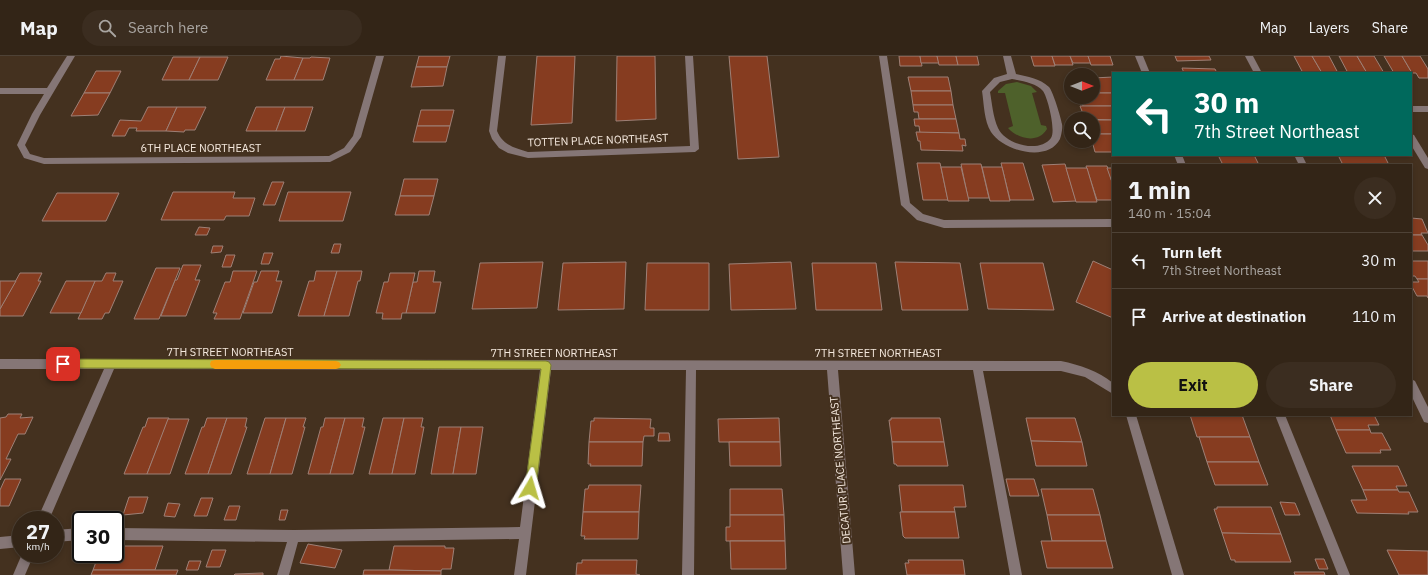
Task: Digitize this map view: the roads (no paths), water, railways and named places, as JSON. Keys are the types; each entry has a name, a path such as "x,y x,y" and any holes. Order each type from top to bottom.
{"street":[{"name":"6TH PLACE NORTHEAST","path":"70,56 21,145 27,156 44,161 330,159 347,150 357,137 380,56"},
{"name":"TOTTEN PLACE NORTHEAST","path":"502,56 493,131 496,140 508,150 528,155 695,149 689,56"},
{"path":"883,56 906,205 920,217 944,224 1112,223"},
{"path":"1007,56 1012,76"},
{"path":"1139,56 1146,72"},
{"path":"1249,56 1257,72"},
{"path":"1012,76 1034,81 1047,90 1058,125 1056,138 1048,146 1034,148 1017,147 1003,141 994,130 986,91 997,80 1012,76"},
{"path":"0,91 50,91"},
{"path":"1412,109 1428,109"},
{"path":"1412,139 1428,166"},
{"name":"7TH STREET NORTHEAST","path":"0,364 1061,366 1079,369 1104,382 1112,388"},
{"path":"47,511 110,364"},
{"path":"520,575 546,365"},
{"path":"688,575 691,365"},
{"name":"DECATUR PLACE NORTHEAST","path":"832,365 849,575"},
{"path":"977,365 1016,575"},
{"path":"1412,386 1428,418"},
{"path":"1131,416 1178,575"},
{"path":"1280,416 1344,575"},
{"path":"124,534 294,536 525,533"},
{"path":"283,575 294,536"},
{"path":"0,543 12,542"},
{"path":"19,575 24,563"}]}
